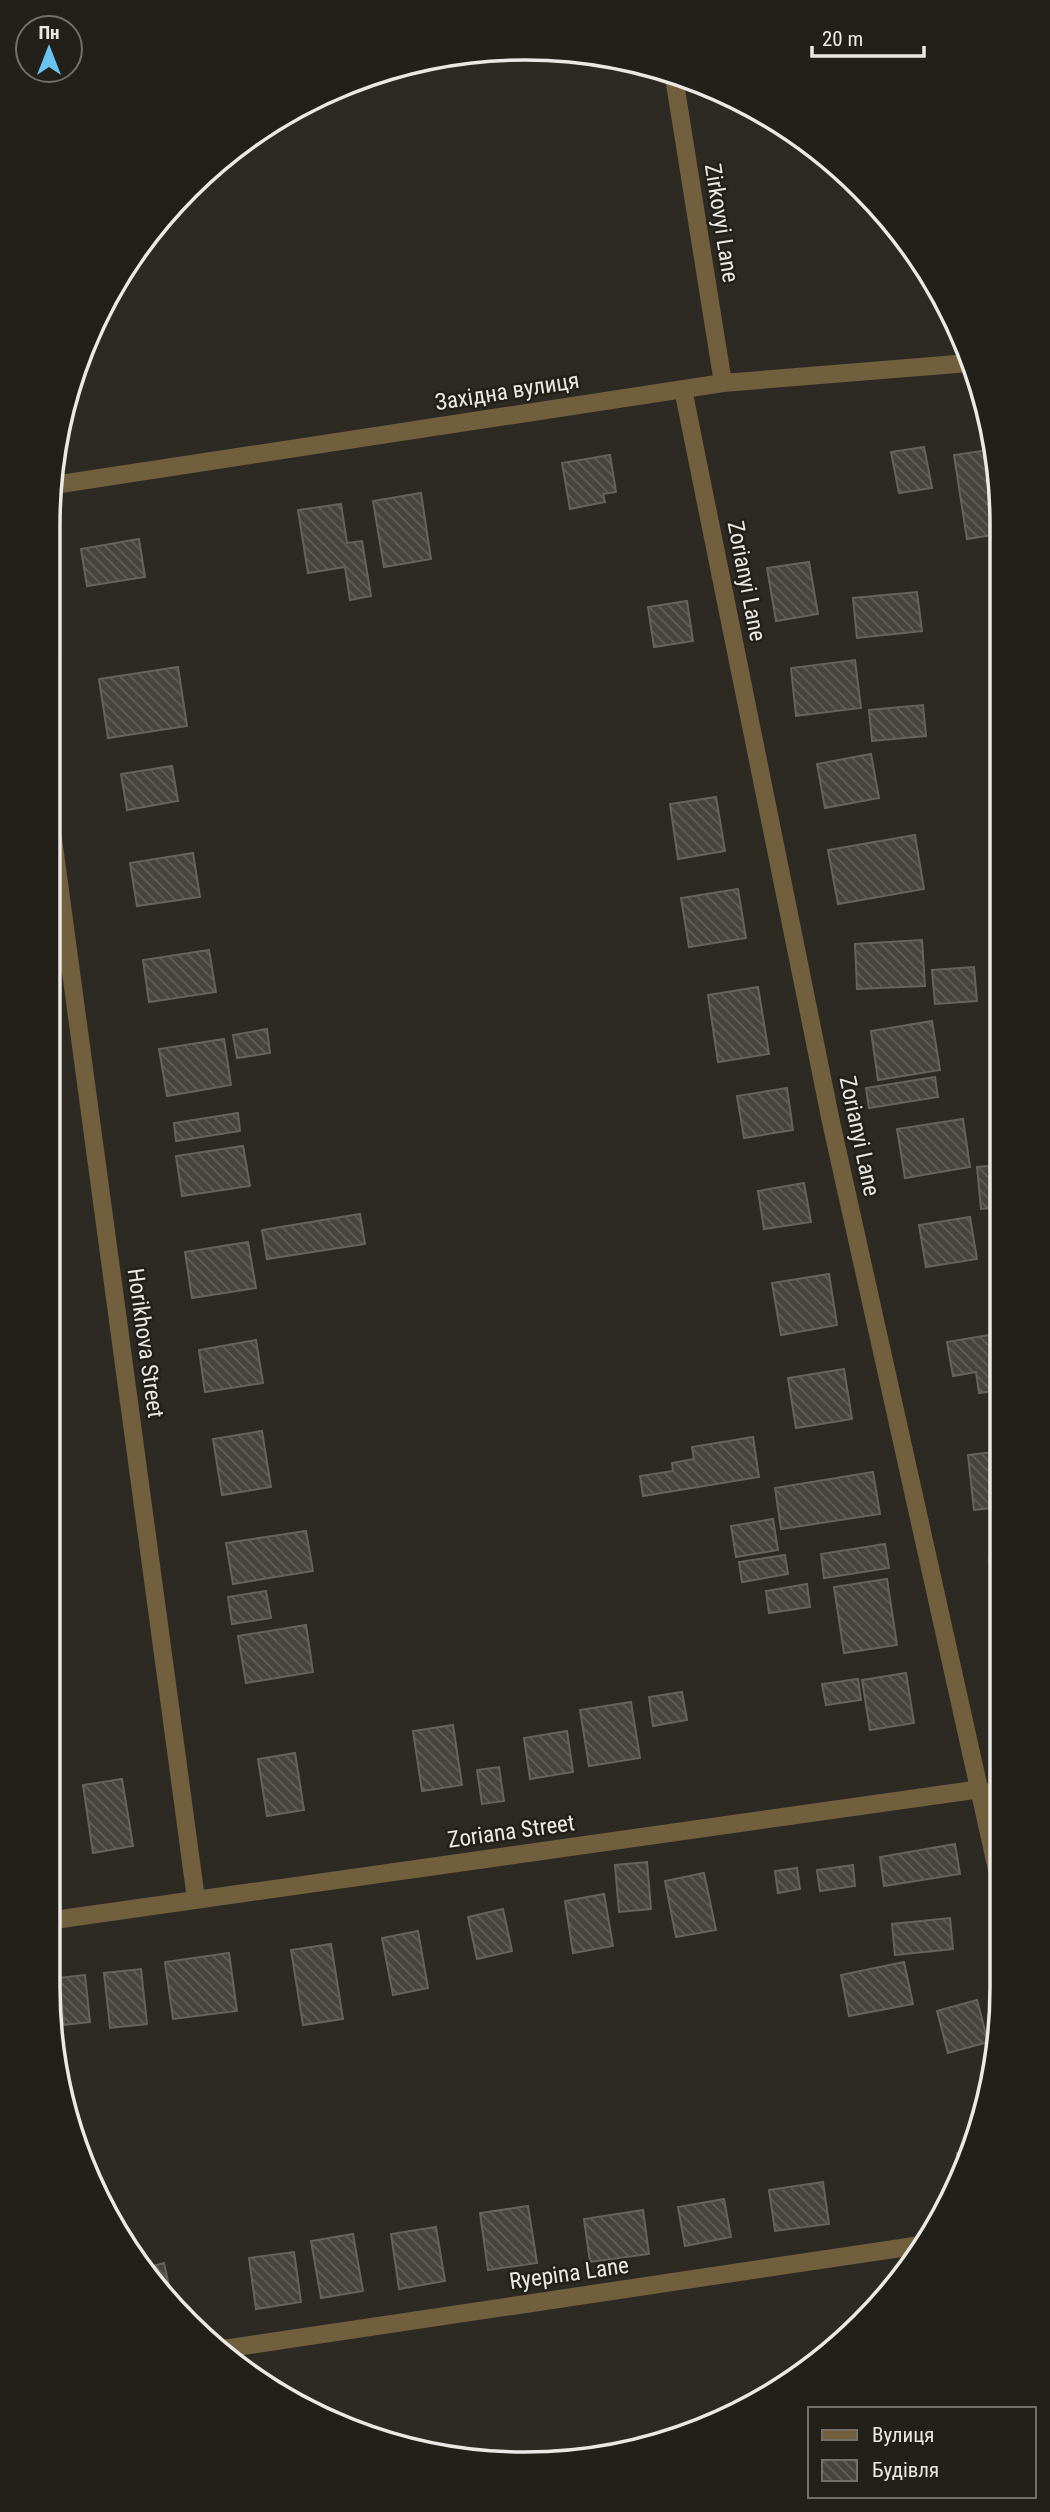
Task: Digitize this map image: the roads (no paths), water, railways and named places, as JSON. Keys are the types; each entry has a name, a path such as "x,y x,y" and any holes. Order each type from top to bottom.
{"street":[{"name":"Zirkovyi Lane","path":"675,84 723,383"},
{"name":"Західна вулиця","path":"61,484 723,383 962,364"},
{"name":"Zorianyi Lane","path":"683,389 831,1122 990,1832"},
{"name":"Horikhova Street","path":"60,890 196,1899"},
{"name":"Zoriana Street","path":"60,1919 981,1790"},
{"name":"Ryepina Lane","path":"232,2348 912,2246"}]}
